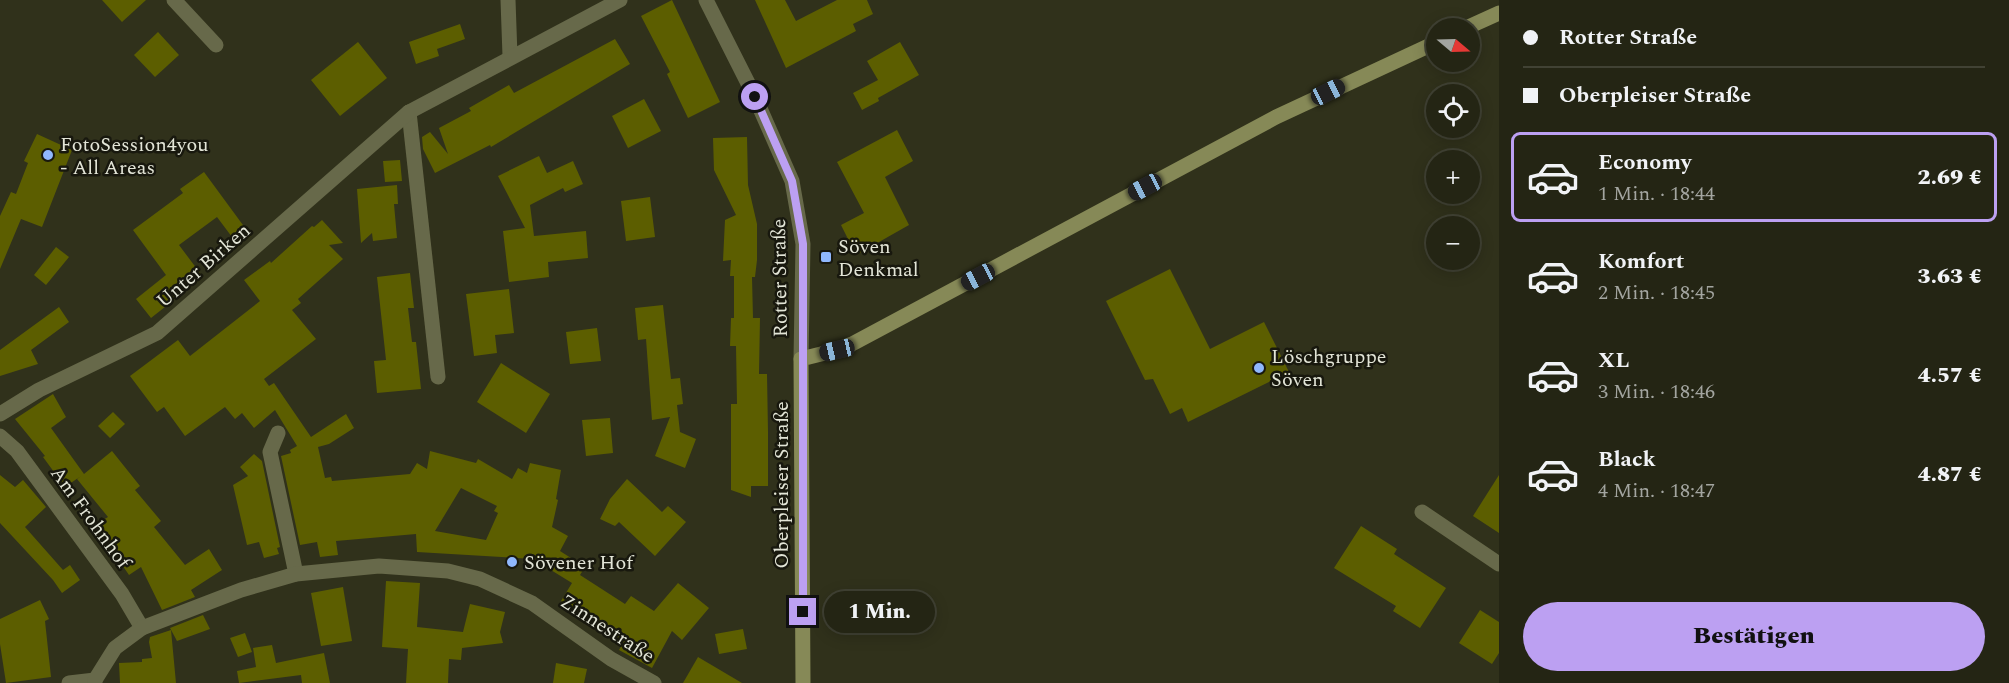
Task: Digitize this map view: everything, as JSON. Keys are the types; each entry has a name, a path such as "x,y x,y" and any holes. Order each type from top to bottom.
{"main road":[{"path":"1480,22 1499,13"},
{"path":"801,359 852,344 1276,117 1426,47"},
{"name":"Oberpleiser Straße","path":"801,359 803,683"}],"street":[{"path":"174,0 216,45"},
{"path":"508,0 510,56"},
{"name":"Unter Birken","path":"0,414 39,390 157,333 409,112 510,56 620,0"},
{"name":"Rotter Straße","path":"706,0 762,112 792,181 803,244 801,359"},
{"path":"409,112 438,377"},
{"path":"278,433 270,452 296,574"},
{"name":"Am Frohnhof","path":"0,436 17,451 122,594 142,628"},
{"path":"1422,512 1499,564"},
{"name":"Zinnestraße","path":"95,682 114,648 142,628 241,590 296,574 379,566 448,571 480,579 532,603 611,658 654,683"},
{"path":"69,683 95,682"}],"building":[{"path":"102,0 146,0 122,22"},
{"path":"672,0 720,102 688,118 667,74 670,72 641,16"},
{"path":"755,0 785,0 796,21 837,0 867,0 873,14 853,24 856,31 786,68"},
{"path":"460,24 465,39 437,49 439,56 416,64 409,42"},
{"path":"158,32 179,55 155,77 134,55"},
{"path":"615,39 630,64 491,147 490,145 435,173 423,149 422,137 430,132 448,154 439,128 471,111 469,108 509,85 514,93"},
{"path":"358,42 387,78 340,116 311,80"},
{"path":"900,42 919,75 878,98 879,101 862,110 853,93 878,80 867,61"},
{"path":"644,99 661,131 628,148 612,116"},
{"path":"897,130 913,161 885,177 909,225 856,255 841,225 864,213 837,162"},
{"path":"37,134 72,150 42,227 21,219 0,269 0,216 11,192 16,194 28,163 24,161"},
{"path":"747,137 748,185 757,224 757,260 755,277 752,277 753,318 760,318 759,374 767,374 768,432 768,486 751,486 751,497 731,490 731,404 737,404 736,346 730,346 731,318 734,318 734,276 730,276 731,260 723,261 725,220 736,215 714,170 713,138"},
{"path":"539,156 547,173 573,161 583,184 565,192 563,188 530,205 534,236 586,231 588,258 548,262 549,277 509,282 503,231 525,228 498,176"},
{"path":"400,160 402,181 385,182 383,161"},
{"path":"204,172 251,236 238,245 217,217 179,245 203,277 151,318 136,299 166,275 133,230 183,193 180,189"},
{"path":"397,185 398,204 394,204 397,238 373,241 372,233 361,243 357,189"},
{"path":"650,197 655,237 626,241 621,201"},
{"path":"322,220 343,243 329,245 343,259 298,299 301,303 292,310 316,339 264,379 269,386 274,383 311,437 346,414 354,428 329,444 318,447 325,478 331,477 332,481 410,474 417,463 427,469 430,451 476,463 478,459 512,479 518,468 527,473 530,463 561,470 552,527 568,536 560,551 585,567 580,575 625,604 631,596 654,611 678,583 709,608 682,640 672,631 652,668 619,650 624,641 561,601 572,583 533,559 417,552 416,534 336,541 338,555 320,557 317,542 300,545 281,456 291,453 290,450 297,446 275,410 254,428 242,413 235,419 225,407 185,436 164,407 157,412 130,376 178,340 190,356 260,301 244,280 270,261 271,263 312,226 314,227","holes":["461,488 497,506 494,511 498,513 486,540 435,531"]},
{"path":"56,247 69,257 46,285 34,275"},
{"path":"1170,269 1210,349 1264,322 1289,372 1188,422 1182,408 1170,414 1153,379 1145,380 1106,301"},
{"path":"410,273 414,308 408,308 412,342 416,342 421,389 377,393 374,361 386,360 377,277"},
{"path":"509,289 514,333 495,335 497,353 474,356 466,294"},
{"path":"663,305 671,379 680,378 683,404 677,405 680,432 696,439 685,468 655,456 670,417 652,420 646,339 638,340 635,308"},
{"path":"59,307 69,322 31,350 38,364 0,376 0,350"},
{"path":"597,328 601,361 570,364 566,332"},
{"path":"501,363 550,394 526,433 477,402"},
{"path":"53,394 66,417 51,428 84,474 112,451 140,486 135,490 161,521 154,527 185,565 209,549 222,570 191,590 195,597 162,610 141,567 129,575 105,540 96,524 108,517 77,479 81,476 65,487 43,457 45,456 15,419"},
{"path":"113,412 125,424 110,438 98,426"},
{"path":"610,418 613,453 586,456 582,420"},
{"path":"254,454 262,461 280,547 277,548 279,554 264,558 259,542 247,545 233,485 248,476 240,467"},
{"path":"0,475 15,487 23,480 46,507 25,527 63,570 70,565 80,580 62,593 53,580 0,523"},
{"path":"1499,475 1499,533 1473,516"},
{"path":"627,479 662,512 668,506 686,522 655,556 619,522 615,526 600,519 610,499"},
{"path":"1361,526 1397,549 1394,554 1446,588 1420,628 1393,611 1396,606 1334,568"},
{"path":"386,581 420,583 417,627 463,632 470,604 505,612 500,632 503,643 462,648 461,660 449,659 448,683 406,683 408,649 382,647"},
{"path":"343,587 352,641 321,646 311,593"},
{"path":"40,600 49,619 45,621 51,677 6,683 0,644 0,619"},
{"path":"1480,610 1499,622 1499,653 1492,664 1459,643"},
{"path":"203,615 210,629 177,641 170,628"},
{"path":"743,629 747,649 719,654 715,634"},
{"path":"171,630 176,683 120,683 119,663 142,662 142,659 152,658 150,637"},
{"path":"245,633 252,652 238,657 230,638"},
{"path":"272,645 276,663 324,653 330,683 302,683 301,675 239,683 237,671 256,667 253,648"},
{"path":"698,657 742,683 683,683"},
{"path":"556,663 587,669 584,683 553,683"}],"place":[{"name":"FotoSession4you - All Areas","path":"48,155"},
{"name":"Söven Denkmal","path":"826,257"},
{"name":"Löschgruppe Söven","path":"1259,368"},
{"name":"Sövener Hof","path":"512,562"}],"route":[{"path":"755,97 792,181 803,244 801,359 803,612"}]}
